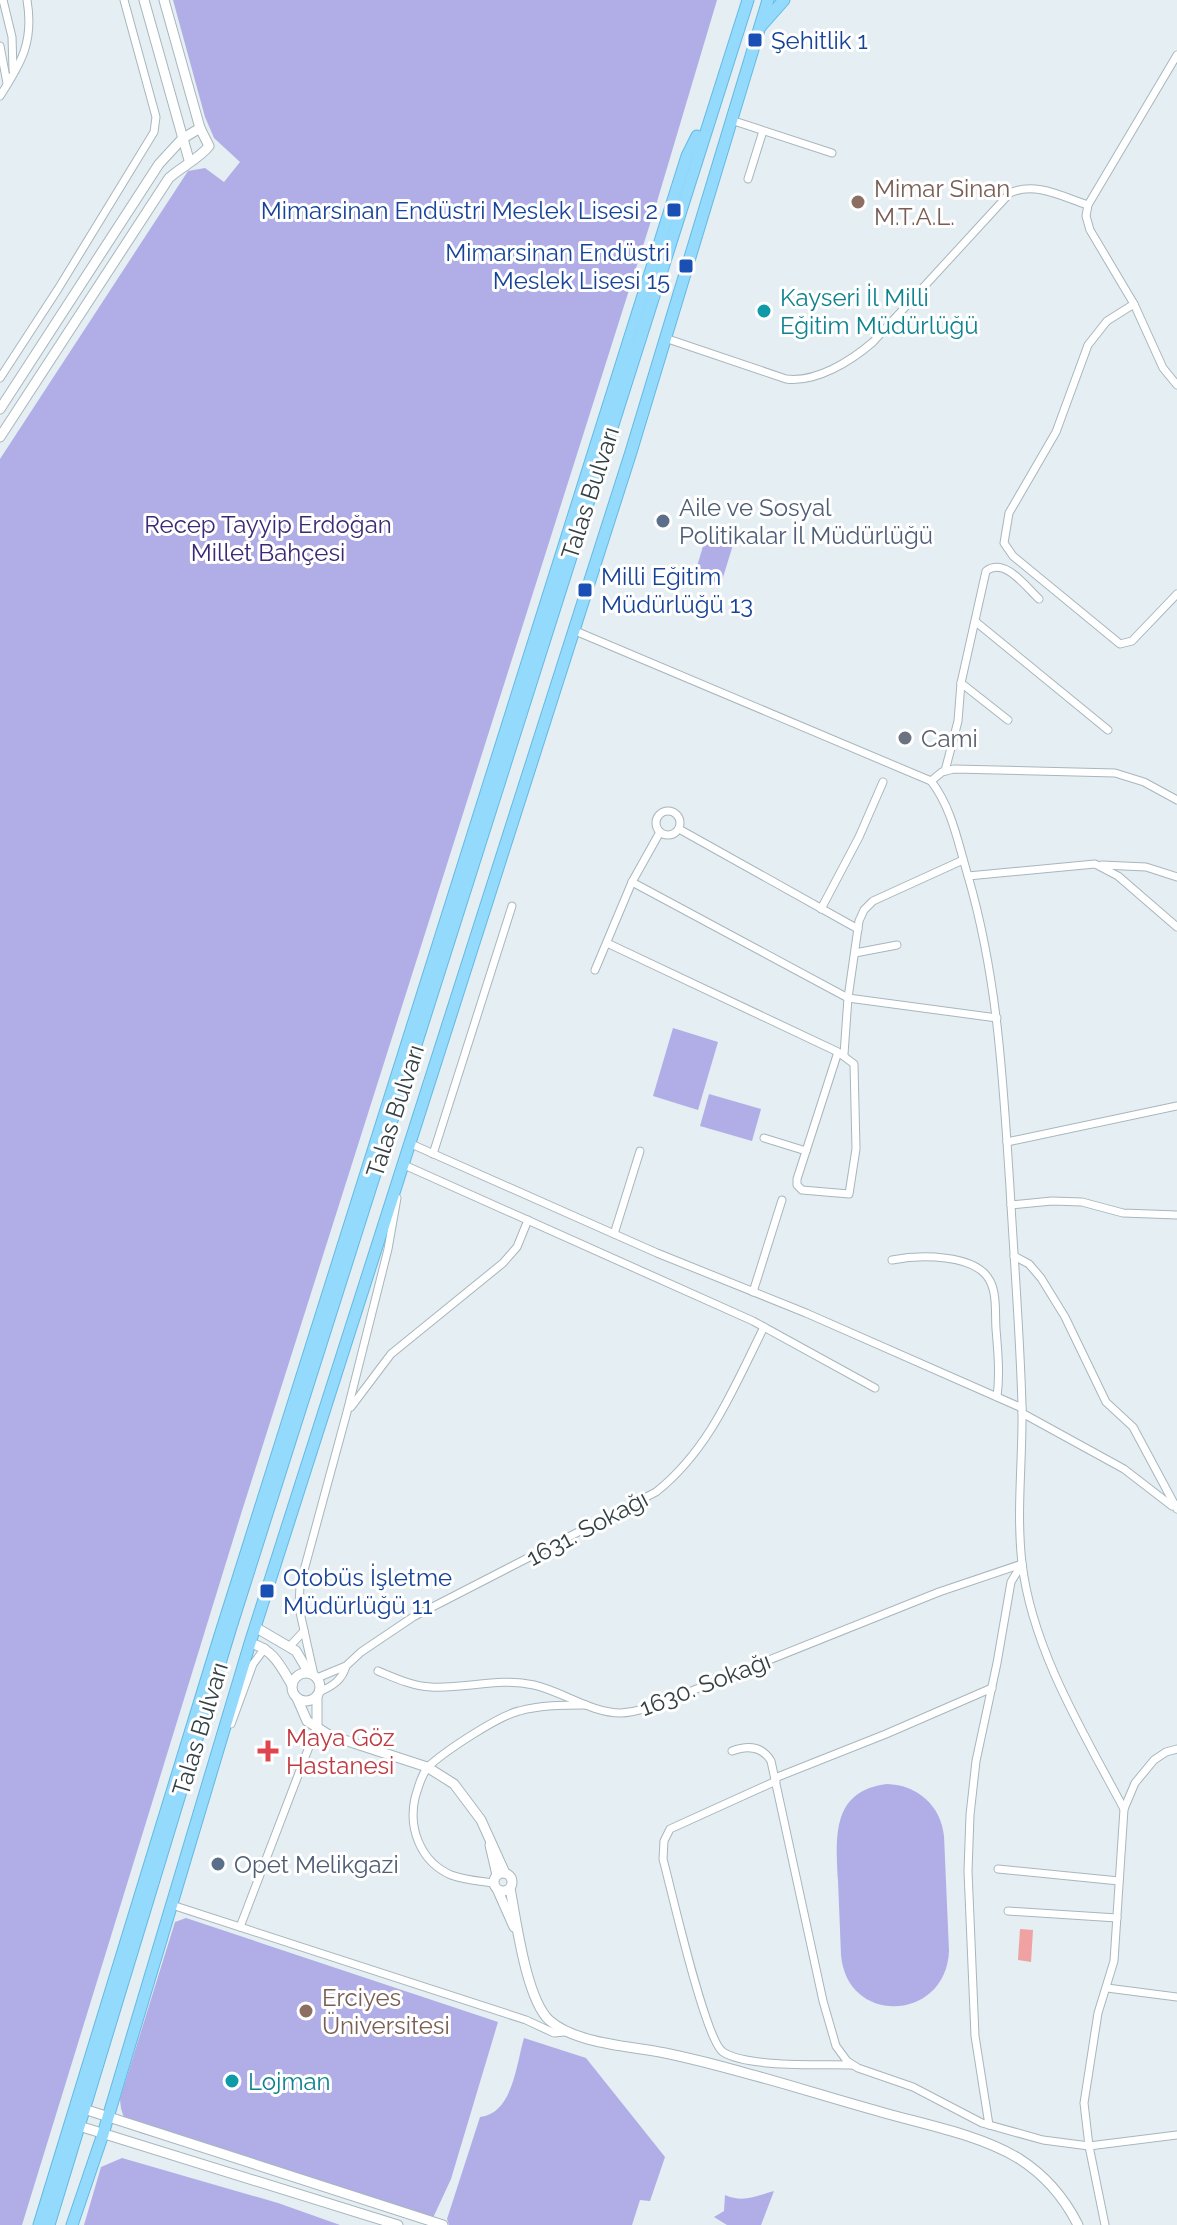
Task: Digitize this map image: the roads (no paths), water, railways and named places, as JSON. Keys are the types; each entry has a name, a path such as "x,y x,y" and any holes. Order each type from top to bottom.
{"main road":[{"name":"Talas Bulvarı","path":"49,2225 241,1597 746,0"},
{"name":"Talas Bulvarı","path":"72,2225 103,2134 255,1627 631,452 768,0"},
{"path":"758,30 784,0"},
{"path":"39,2225 217,1645 658,247 687,156 715,99"}],"street":[{"path":"3,0 12,37 13,70"},
{"path":"0,96 26,51 30,35 27,0"},
{"path":"0,378 154,132 156,117 124,0"},
{"path":"144,0 189,160"},
{"path":"0,437 169,178 189,160 202,155 209,146 200,128 164,0"},
{"path":"0,46 7,85"},
{"path":"1177,55 1088,205 1086,216 1090,230 1134,304 1163,368 1177,385"},
{"path":"731,120 832,153"},
{"path":"0,409 159,164 182,139 200,128"},
{"path":"748,179 763,131"},
{"path":"665,338 786,379 805,379 848,360 873,342 1010,193 1026,188 1037,189 1088,205"},
{"path":"1134,304 1107,321 1088,345 1056,432 1009,513 1004,543 1013,556 1120,644 1130,643 1177,594"},
{"path":"945,771 958,721 961,683 986,571 991,567 1005,568 1039,599"},
{"path":"976,622 1108,730"},
{"path":"573,629 931,781 947,809 989,957 997,1018 1022,1410 1022,1564 1036,1624 1069,1705 1124,1809"},
{"path":"961,683 1008,720"},
{"path":"931,781 945,771 1115,773 1144,782 1177,800"},
{"path":"821,909 859,837 883,782"},
{"path":"660,832 658,817 668,811 679,817 679,829"},
{"path":"679,829 858,929"},
{"path":"660,832 670,835 679,829"},
{"path":"595,970 632,882 660,832"},
{"path":"607,943 841,1053 854,1064 856,1149 849,1194 805,1191 798,1187 797,1179 841,1053 861,915 873,901 963,860"},
{"path":"968,876 1095,864 1146,867 1177,877"},
{"path":"1095,864 1118,876 1177,927"},
{"path":"632,882 848,998 997,1018"},
{"path":"433,1154 512,906"},
{"path":"855,953 897,945"},
{"path":"1007,1142 1177,1106"},
{"path":"764,1138 806,1151"},
{"path":"409,1143 997,1397 1124,1469 1177,1510"},
{"path":"614,1234 640,1151"},
{"path":"240,1927 317,1726 318,1694 299,1608 300,1585 388,1249 402,1164 764,1327 875,1388"},
{"path":"753,1292 782,1200"},
{"path":"1011,1205 1082,1202 1123,1213 1177,1215"},
{"path":"347,1412 391,1354 503,1263 517,1247 528,1220"},
{"path":"1014,1256 1029,1264 1041,1278 1065,1317 1106,1402 1133,1427 1135,1437 1177,1510"},
{"path":"892,1260 944,1258 977,1268 986,1275 993,1290 1000,1374 997,1397"},
{"name":"1631. Sokağı","path":"313,1676 346,1666 408,1619 643,1501 669,1482 691,1460 713,1429 764,1327"},
{"path":"989,2125 975,2036 968,1871 970,1815 976,1761 1011,1582 1022,1564"},
{"name":"1630. Sokağı","path":"378,1671 428,1687 524,1683 614,1712 640,1710 939,1592 1022,1564"},
{"path":"255,1627 290,1646 313,1676"},
{"path":"290,1646 304,1631"},
{"path":"250,1643 265,1648 276,1659 292,1685 304,1716 312,1725 335,1738 427,1767 443,1775 465,1795 490,1842 498,1881 540,2008 551,2021 567,2031 610,2044 678,2056 985,2142 1039,2173 1056,2190 1078,2225"},
{"path":"212,1771 253,1664 265,1648"},
{"name":"1631. Sokağı","path":"318,1694 336,1683 346,1666"},
{"path":"292,1685 296,1677 313,1676"},
{"path":"992,1688 775,1780 670,1829 663,1859 716,2044 726,2054 782,2063 852,2065 903,2083 989,2125 1043,2140 1089,2146 1177,2135"},
{"path":"297,1698 309,1701 318,1694"},
{"path":"516,1930 510,1888 512,1880 452,1875 435,1865 423,1850 414,1827 413,1808 418,1786 427,1767 515,1711 546,1706 588,1705"},
{"path":"732,1751 747,1747 764,1752 771,1761 823,2001 836,2046 852,2065"},
{"path":"1105,2225 1089,2146 1085,2091 1098,2013 1114,1961 1124,1809 1131,1789 1154,1760 1177,1749"},
{"path":"998,1869 1119,1881"},
{"path":"498,1881 510,1888"},
{"path":"172,1905 526,2020 554,2033 567,2031"},
{"path":"1008,1911 1117,1918"},
{"path":"1107,1988 1177,1997"},
{"path":"84,2109 443,2225"},
{"path":"79,2126 398,2225"},
{"path":"386,2221 395,2217 390,2209"}],"place":[{"name":"Şehitlik 1","path":"755,40"},
{"name":"Mimar Sinan M.T.A.L.","path":"858,202"},
{"name":"Mimarsinan Endüstri Meslek Lisesi 2","path":"674,210"},
{"name":"Mimarsinan Endüstri Meslek Lisesi 15","path":"686,266"},
{"name":"Kayseri İl Milli Eğitim Müdürlüğü","path":"764,311"},
{"name":"Aile ve Sosyal Politikalar İl Müdürlüğü","path":"663,521"},
{"name":"Milli Eğitim Müdürlüğü 13","path":"585,590"},
{"name":"Cami","path":"905,738"},
{"name":"Otobüs İşletme Müdürlüğü 11","path":"267,1591"},
{"name":"Maya Göz Hastanesi","path":"268,1751"},
{"name":"Opet Melikgazi","path":"218,1864"},
{"name":"Erciyes Üniversitesi","path":"306,2011"},
{"name":"Lojman","path":"232,2081"}],"park label":[{"name":"Recep Tayyip Erdoğan Millet Bahçesi","path":"268,538"}]}
